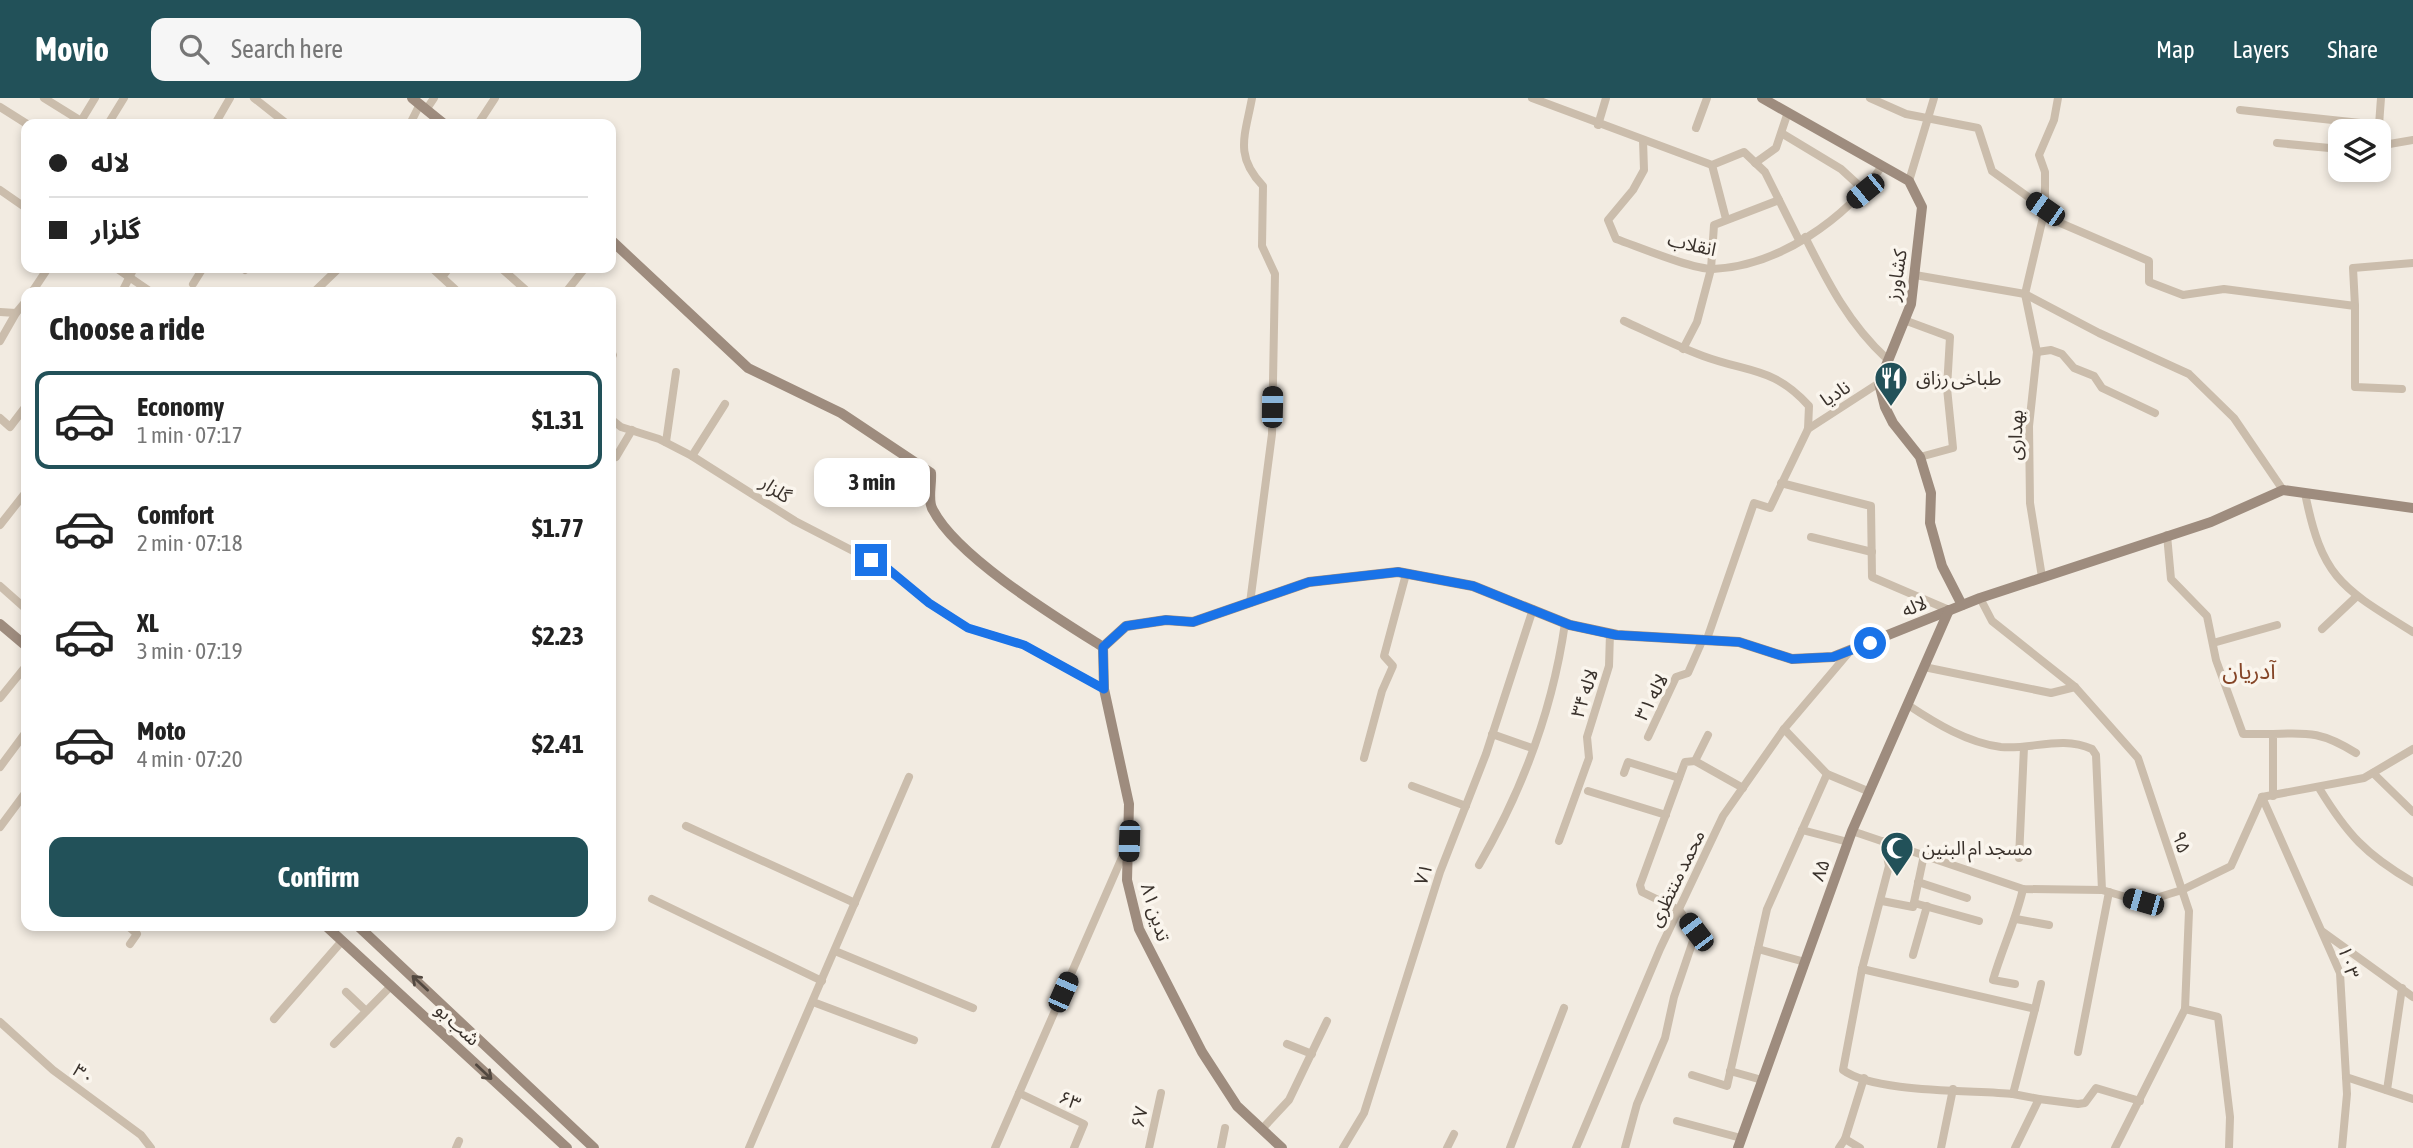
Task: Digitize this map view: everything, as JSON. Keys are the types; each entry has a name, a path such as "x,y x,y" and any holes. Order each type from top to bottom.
{"street":[{"path":"44,98 78,119"},
{"path":"82,119 95,98"},
{"path":"111,119 124,98"},
{"path":"218,119 230,98"},
{"path":"254,98 281,119"},
{"path":"434,98 420,104 438,119"},
{"path":"481,119 495,98"},
{"path":"1250,603 1272,434 1275,274 1262,246 1264,186 1248,171 1243,150 1252,98"},
{"path":"1532,98 1598,125 1712,165 1744,152 1765,172 1836,300 1862,336 1886,359"},
{"path":"1598,125 1606,98"},
{"path":"1696,128 1707,98"},
{"path":"1870,98 1906,114 1978,128 1992,171 2045,212 2149,261 2149,282 2183,295 2224,289 2355,306"},
{"path":"1766,99 1909,181 1934,98"},
{"path":"2025,294 2045,212 2045,172 2039,155 2054,120 2058,98"},
{"path":"2240,110 2379,125 2381,98"},
{"path":"0,107 21,120"},
{"path":"1755,163 1776,148 1783,134 1788,112"},
{"path":"1783,134 1841,169 1865,191"},
{"name":"انقلاب","path":"1643,140 1644,170 1633,190 1608,220 1616,239 1711,269 1759,260 1802,239 1865,191 1882,166"},
{"path":"2391,142 2413,140"},
{"path":"2277,143 2328,148"},
{"path":"1712,165 1726,219"},
{"name":"کشاورز","path":"1879,383 1886,359 1912,304 1922,207 1909,181"},
{"path":"0,190 21,205"},
{"path":"1683,349 1697,322 1711,269 1714,225 1779,200"},
{"path":"616,245 748,368 841,413 931,474 931,507 943,525 1037,605 1103,647"},
{"path":"2402,389 2355,387 2353,268 2413,263"},
{"path":"123,273 144,287"},
{"path":"124,287 131,273"},
{"path":"193,284 200,273"},
{"path":"319,287 334,273"},
{"path":"438,273 453,287"},
{"path":"442,277 445,273"},
{"path":"507,273 522,287"},
{"path":"570,287 581,273"},
{"path":"1915,275 2025,294 2099,333 2189,374 2234,418 2283,490 2413,508"},
{"name":"بهداری","path":"2025,294 2037,352 2029,426 2030,503 2042,577"},
{"path":"0,341 21,307"},
{"path":"0,312 16,313"},
{"path":"1905,320 1950,337 1947,388 1954,447 1920,457"},
{"path":"1624,321 1683,349 1729,366 1771,375 1793,389 1809,406 1808,429 1781,483 1871,506 1872,577 1876,581 1949,610"},
{"path":"2037,352 2051,350 2062,354 2074,368 2094,376 2102,387 2155,413"},
{"path":"666,442 677,372"},
{"path":"1879,383 1885,407 1893,423 1920,457 1931,493 1930,523 1942,566 1962,605"},
{"name":"نادیا","path":"1808,429 1879,383"},
{"path":"692,456 724,404"},
{"path":"0,418 10,427 21,413"},
{"name":"گلزار","path":"616,422 692,456 795,521 888,569 929,603 968,628 1024,645 1104,689"},
{"path":"616,457 632,430"},
{"name":"لاله ۳۱","path":"1648,737 1675,677 1688,673 1705,639 1754,503 1770,508 1781,483"},
{"name":"لاله","path":"1103,647 1126,626 1166,620 1193,622 1309,582 1406,574 1473,586 1565,623 1610,633 1739,642 1792,659 1833,657 1980,598 2211,522 2283,490"},
{"path":"2305,493 2312,529 2334,575 2356,597 2413,632"},
{"path":"0,525 21,498"},
{"path":"2167,535 2171,579 2207,616 2213,643 2243,734 2320,735 2356,753"},
{"path":"1811,537 1872,552"},
{"path":"1364,758 1382,691 1393,666 1384,656 1406,574"},
{"path":"0,586 21,604"},
{"path":"2322,629 2356,597"},
{"name":"۹۵","path":"1980,598 1992,621 2075,687 2138,758 2189,911 2185,1009 2115,1148"},
{"name":"۷۱","path":"1343,1148 1364,1113 1440,872 1492,734 1532,609"},
{"name":"۸۵","path":"1740,1143 1850,837 1949,610"},
{"path":"1479,865 1513,800 1532,748 1555,680 1565,623"},
{"path":"0,624 21,642"},
{"path":"2213,643 2277,625"},
{"name":"لاله ۳۴","path":"1559,841 1589,758 1587,737 1609,666 1610,633"},
{"name":"تدین ۸۱","path":"1103,647 1104,689 1129,804 1127,880 1139,929 1157,970 1237,1106 1282,1148"},
{"name":"محمد منتظری","path":"1576,1148 1679,910 1723,816 1784,729 1851,650"},
{"path":"1924,667 2051,693 2075,687"},
{"path":"0,698 21,672"},
{"path":"1908,705 1932,721 1980,742 2001,747 2024,747 2043,741 2086,746 2096,755 2106,891 2078,1052"},
{"path":"1784,729 1826,775 1870,792"},
{"path":"1492,734 1532,748"},
{"path":"1695,761 1708,734"},
{"path":"2273,734 2273,796"},
{"path":"0,767 21,739"},
{"path":"2019,858 2024,747"},
{"path":"1802,830 1884,841 2023,889 2106,891 2143,902 2182,890 2231,866 2262,797 2364,778 2413,749"},
{"path":"1625,1148 1637,1104 1665,1038 1674,998 1696,932 1679,910 1640,889 1685,762 1695,761 1743,788"},
{"path":"1624,774 1628,762 1679,778"},
{"path":"2372,773 2413,812"},
{"path":"1692,1075 1727,1086 1767,909 1826,775"},
{"path":"749,1148 909,777"},
{"path":"1412,786 1466,806"},
{"path":"2319,788 2342,827 2357,845 2378,862 2413,882"},
{"path":"1588,791 1666,815"},
{"name":"۱۰۳","path":"2262,797 2340,973 2346,1077 2342,1148"},
{"path":"0,827 21,799"},
{"path":"686,826 855,902"},
{"path":"995,1148 1129,841"},
{"path":"1884,841 1889,866 1882,901 1862,969 1842,1066 1847,1073 1901,1088 2013,1094 2078,1104 2085,1102 2096,1088 2140,1101"},
{"path":"1882,901 1913,907 1924,855"},
{"path":"1918,882 1967,898"},
{"path":"2015,984 1993,980 2006,936 2016,919 2023,889"},
{"path":"652,899 822,981"},
{"path":"1914,902 1979,921"},
{"path":"1913,955 1927,906"},
{"path":"2016,919 2049,925"},
{"path":"130,944 137,934 134,931"},
{"name":"شب بو","path":"331,931 567,1148"},
{"name":"شب بو","path":"363,931 594,1148"},
{"path":"2323,932 2413,997"},
{"path":"274,1019 342,941"},
{"path":"1758,949 1805,962"},
{"path":"835,951 973,1008"},
{"path":"1862,969 2035,1009"},
{"path":"2013,1094 2041,984"},
{"path":"334,1044 391,986"},
{"path":"2387,1090 2402,988"},
{"path":"346,992 366,1011"},
{"path":"813,1002 914,1041"},
{"path":"1510,1148 1564,1008"},
{"path":"2185,1009 2218,1017 2230,1117 2229,1148"},
{"path":"1262,1129 1289,1100 1327,1021"},
{"name":"۳۰","path":"0,1022 53,1070 141,1135 151,1148"},
{"path":"1287,1044 1312,1054"},
{"path":"1730,1071 1762,1080"},
{"path":"2346,1077 2413,1098"},
{"path":"1839,1148 1864,1078"},
{"path":"1941,1148 1953,1089"},
{"name":"۶۳","path":"1019,1093 1084,1124 1074,1148"},
{"name":"۶۷","path":"1149,1148 1161,1093"},
{"path":"2014,1148 2039,1100"},
{"path":"1677,1121 1740,1143"},
{"path":"1221,1148 1225,1128"},
{"path":"1447,1148 1454,1134"},
{"path":"1844,1139 1860,1148"}],"place":[{"name":"طباخی رزاق","path":"1891,408"},
{"name":"مسجد ام البنین","path":"1897,878"}],"district":[{"name":"آدریان","path":"2249,671"}],"route":[{"path":"871,560 888,569 929,603 968,628 1024,645 1104,689 1103,647 1126,626 1166,620 1193,622 1309,582 1398,572 1473,586 1570,625 1616,635 1672,636 1739,642 1792,659 1833,657 1870,643"}]}
